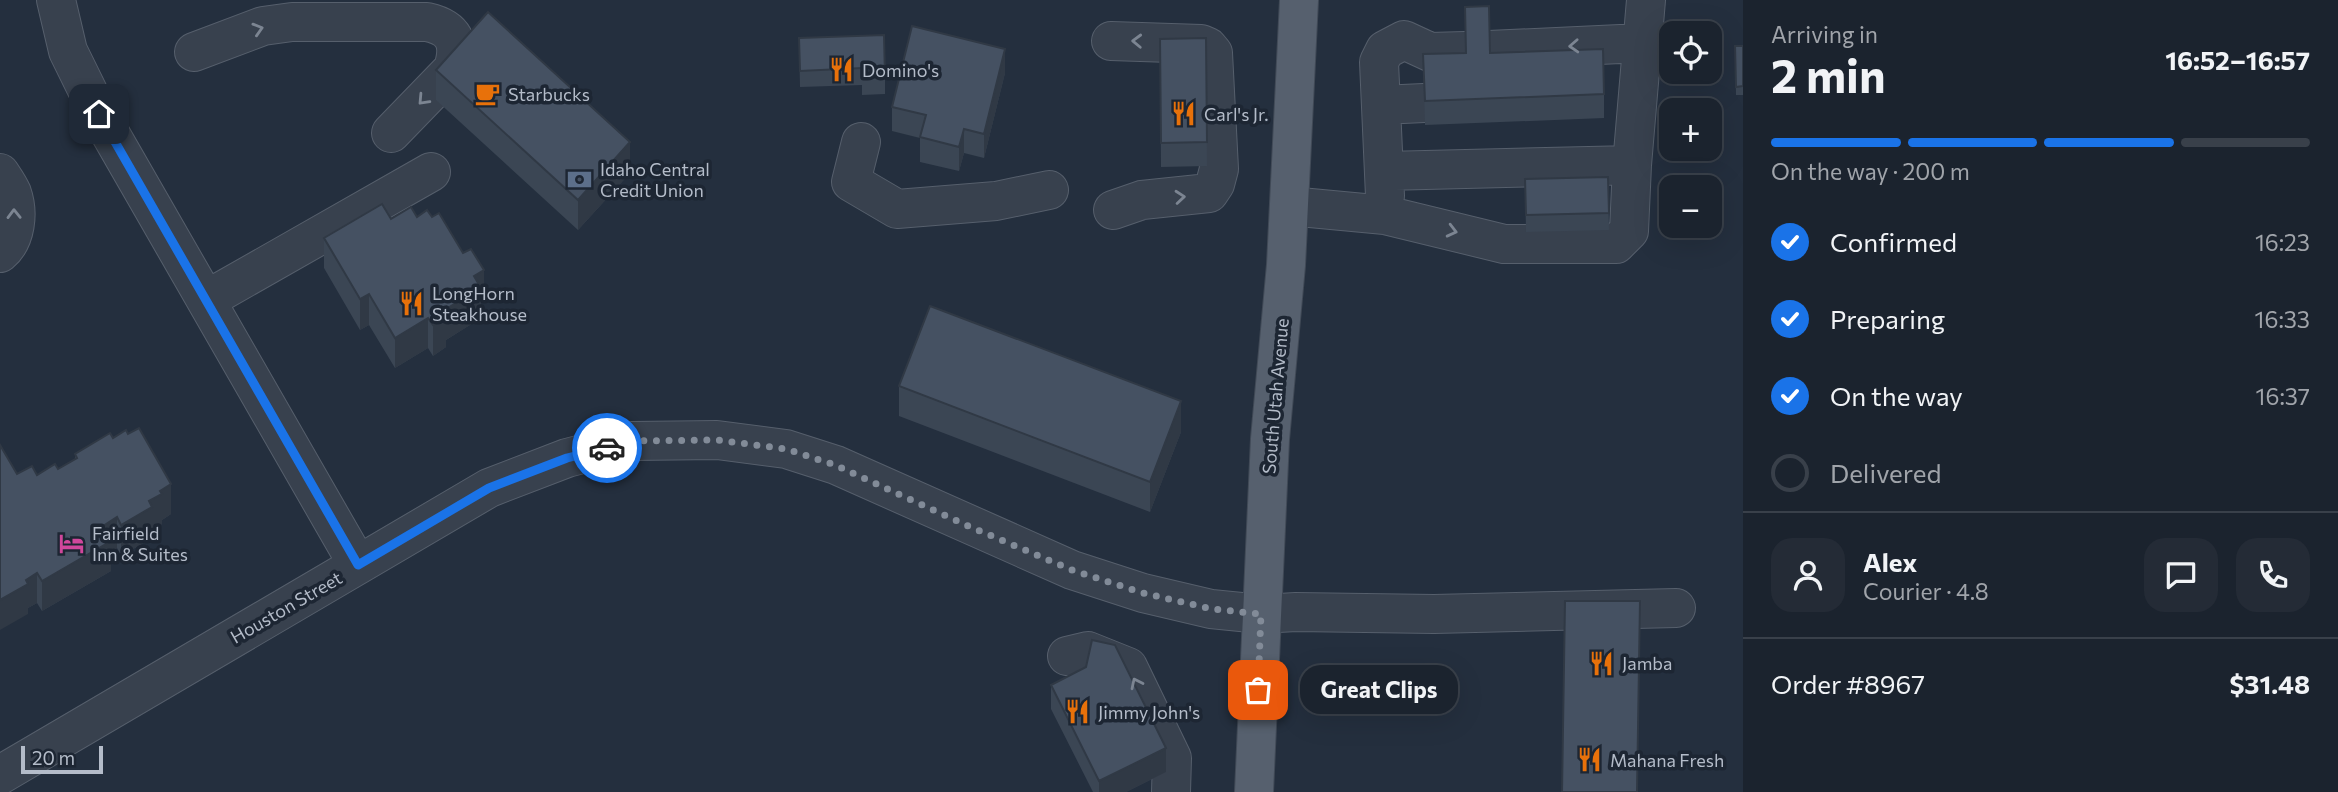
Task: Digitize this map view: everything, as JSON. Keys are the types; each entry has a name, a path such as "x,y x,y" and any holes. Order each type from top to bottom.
{"main road":[{"name":"South Utah Avenue","path":"1254,792 1270,439 1286,265 1299,0"}],"street":[{"path":"57,0 68,51 99,114 358,565"},
{"path":"1289,206 1385,215 1504,244 1616,244 1629,231 1632,165 1621,95 1642,43 1646,0"},
{"path":"194,52 263,26 292,22 427,22 442,26 450,32 456,44 457,56 453,69 391,133"},
{"path":"1385,215 1379,62 1385,50 1404,40 1430,52 1642,43"},
{"path":"1111,41 1201,44 1208,47 1213,53 1219,169 1209,193 1142,200 1113,210"},
{"path":"1381,105 1424,103"},
{"path":"861,142 851,182 897,209 996,201 1049,190"},
{"path":"1385,171 1632,165"},
{"path":"206,300 431,172"},
{"path":"0,173 12,194 15,216 13,238 0,253"},
{"name":"Houston Street","path":"0,775 489,488 567,458 632,441 717,440 786,449 835,465 1072,570 1143,593 1212,609 1261,614 1460,614 1676,608"},
{"path":"1067,656 1088,651 1128,667 1172,758 1171,792"}],"building":[{"path":"1489,6 1490,53 1603,49 1604,94 1425,101 1423,54 1466,53 1465,7"},
{"path":"488,12 630,142 578,200 436,70"},
{"path":"912,26 1005,49 984,134 964,129 959,147 920,137 926,115 892,107"},
{"path":"884,35 885,77 862,78 862,68 800,71 799,38"},
{"name":"Carl's Jr.","path":"1206,38 1207,142 1161,143 1160,39"},
{"path":"1735,46 1743,46 1743,86 1736,87"},
{"path":"1608,177 1609,213 1526,215 1525,179"},
{"name":"LongHorn Steakhouse","path":"382,204 391,219 411,207 417,217 427,210 432,217 439,213 463,253 471,249 484,270 474,276 481,288 443,311 446,317 433,325 428,318 395,338 369,294 360,299 324,238"},
{"path":"930,306 1181,401 1150,482 899,386"},
{"name":"Fairfield Inn & Suites","path":"139,428 171,484 160,491 162,494 149,501 152,507 121,525 117,517 103,526 111,541 42,581 37,573 26,580 28,584 0,600 0,445 17,474 32,466 37,475 55,464 58,469 77,458 75,454 110,433 113,438 126,430 128,434"},
{"path":"1565,601 1640,601 1637,792 1562,792"},
{"path":"1092,640 1115,645 1166,748 1099,781 1051,685 1086,667"}],"way so far":[{"path":"607,448 632,441 717,440 786,449 835,465 1072,570 1143,593 1212,609 1261,614 1258,690"}],"place":[{"name":"Domino's","path":"842,70"},
{"name":"Starbucks","path":"488,94"},
{"name":"Carl's Jr.","path":"1184,114"},
{"name":"Idaho Central Credit Union","path":"580,179"},
{"name":"LongHorn Steakhouse","path":"412,303"},
{"name":"Fairfield Inn & Suites","path":"72,543"},
{"name":"Jamba","path":"1602,663"},
{"name":"Great Clips","path":"1258,690"},
{"name":"Jimmy John's","path":"1078,712"},
{"name":"Mahana Fresh","path":"1590,760"}],"route":[{"path":"99,114 358,565 489,488 567,458 607,448"}]}
